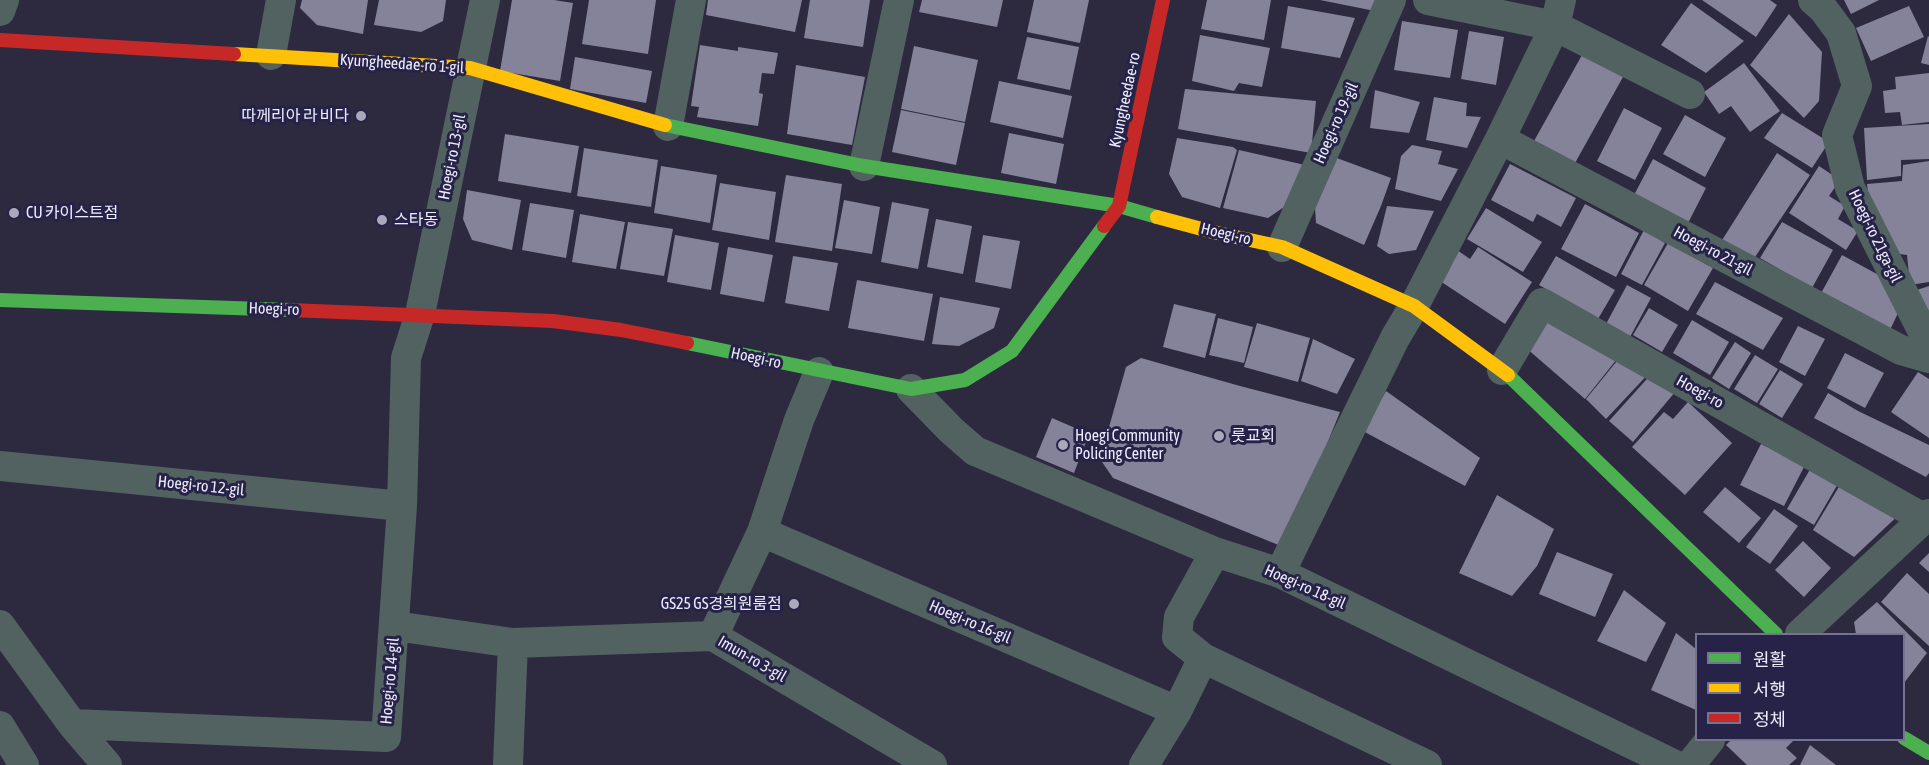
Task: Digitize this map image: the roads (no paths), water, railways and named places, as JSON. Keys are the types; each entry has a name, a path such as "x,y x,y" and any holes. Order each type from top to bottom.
{"main road":[{"name":"Kyungheedae-ro","path":"1119,206 1163,0"},
{"name":"Kyungheedae-ro 1-gil","path":"0,40 470,68 668,126 864,166 1119,206"},
{"name":"Hoegi-ro","path":"0,300 420,314 553,321 621,330 911,389 965,380 1012,351 1119,206 1214,232 1282,247 1414,306 1502,370 1775,633"},
{"path":"1905,739 1929,753"}],"street":[{"path":"0,11 4,0"},
{"path":"271,55 281,0"},
{"name":"Hoegi-ro 13-gil","path":"420,314 485,0"},
{"path":"668,126 691,0"},
{"path":"864,166 899,0"},
{"name":"Hoegi-ro 19-gil","path":"1282,247 1391,0"},
{"path":"1428,0 1558,13 1690,94"},
{"name":"Hoegi-ro 21ga-gil","path":"1813,0 1824,10 1841,33 1857,86 1838,135 1850,188 1924,334 1929,338"},
{"path":"1280,573 1395,338 1414,306 1500,139 1558,13"},
{"name":"Hoegi-ro 21-gil","path":"1500,139 1901,350 1929,358"},
{"name":"Hoegi-ro","path":"1502,370 1542,303 1927,517"},
{"name":"Hoegi-ro 14-gil","path":"72,724 386,737 402,506 406,358 420,314"},
{"path":"713,636 762,532 799,420 819,372"},
{"name":"Hoegi-ro 18-gil","path":"911,389 975,451 1215,552 1280,573 1675,765"},
{"name":"Hoegi-ro 12-gil","path":"0,466 402,506"},
{"path":"1801,633 1927,517"},
{"name":"Hoegi-ro 16-gil","path":"762,532 1177,711"},
{"path":"1215,552 1179,617 1177,637 1203,658 1427,765"},
{"path":"0,626 72,724 107,765"},
{"name":"Imun-ro 3-gil","path":"395,626 513,643 713,636 932,765"},
{"path":"508,765 513,643"},
{"path":"1144,765 1177,711 1203,658"},
{"path":"0,726 24,765"},
{"path":"1690,765 1709,741"}],"place":[{"name":"따께리아 라 비다","path":"361,116"},
{"name":"CU 카이스트점","path":"14,213"},
{"name":"스타동","path":"382,220"},
{"name":"룻교회","path":"1219,436"},
{"name":"Hoegi Community Policing Center","path":"1063,445"},
{"name":"GS25 GS경희원룸점","path":"794,604"}]}
